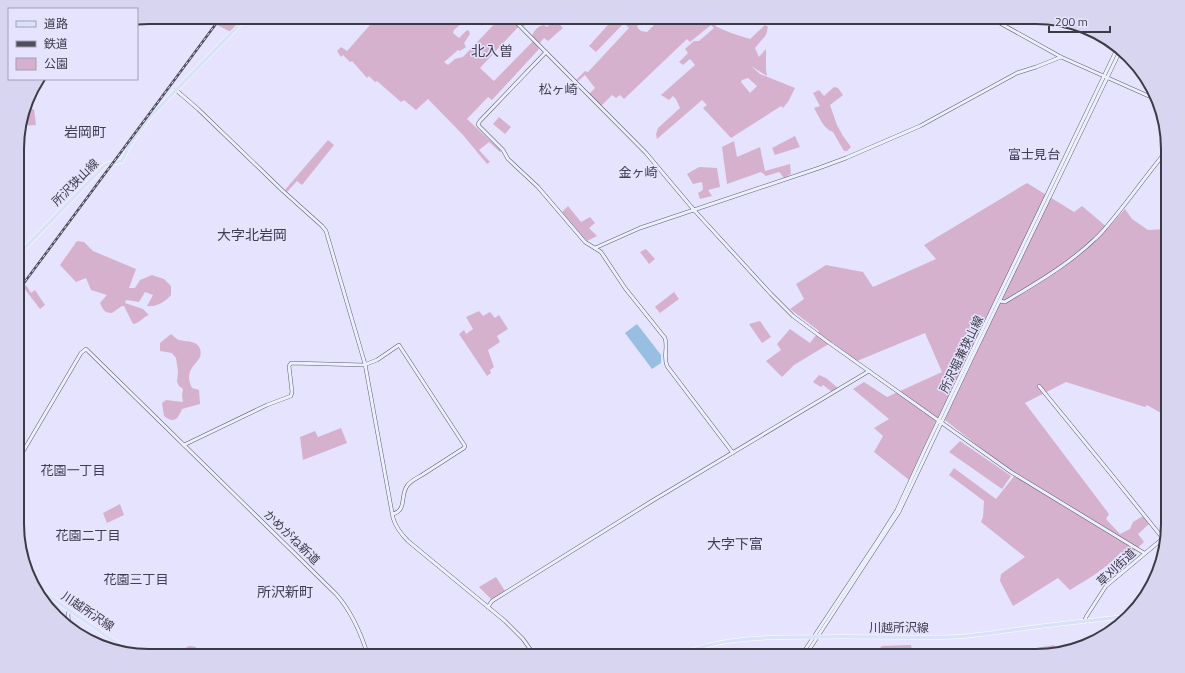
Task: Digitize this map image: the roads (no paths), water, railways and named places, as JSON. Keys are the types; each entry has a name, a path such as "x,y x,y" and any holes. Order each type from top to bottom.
{"main road":[{"name":"所沢狭山線","path":"24,249 104,166 122,161 129,146 146,122 240,24"},
{"name":"川越所沢線","path":"46,594 120,646"},
{"name":"川越所沢線","path":"694,649 702,646 731,641 780,636 956,636 998,632 1085,620 1118,617"}],"street":[{"path":"517,24 646,153 694,210 792,316 1011,472 1144,553"},
{"path":"1002,24 1061,57 1149,96"},
{"path":"546,52 480,121 479,126 503,150 508,159 538,187 585,242 601,252 625,288 664,336 667,343 665,357 667,366 733,453"},
{"name":"所沢堀兼狭山線","path":"809,649 897,510 1000,300 1115,53"},
{"name":"所沢堀兼狭山線","path":"940,422 1105,77 1118,55"},
{"path":"595,248 640,228 846,158 920,126 1017,72 1036,67 1061,57"},
{"path":"176,90 325,229 365,364 392,514 397,528 404,537 488,607 523,640 529,649"},
{"path":"1000,300 1004,302 1006,301 1051,274 1096,239 1136,192 1161,158"},
{"path":"184,445 267,405 290,396 292,392 289,366 291,363 365,364 378,360 399,345 465,446 408,484 403,495 403,503 401,508 392,514"},
{"name":"かめがね新道","path":"24,450 81,353 86,350 339,597 355,621 366,649"},
{"path":"488,607 492,601 652,501 869,371"},
{"path":"1039,386 1161,536"},
{"name":"草刈街道","path":"1085,620 1106,586 1144,553 1160,543"},
{"path":"68,619 69,611"},
{"name":"所沢堀兼狭山線","path":"807,649 816,637"}],"water":[{"path":"637,324 661,355 661,363 652,369 625,333"}],"railway":[{"path":"24,283 216,24"}],"district":[{"name":"北入曽","path":"492,50"},
{"name":"松ヶ崎","path":"558,89"},
{"name":"岩岡町","path":"85,131"},
{"name":"富士見台","path":"1034,154"},
{"name":"金ヶ崎","path":"638,172"},
{"name":"大字北岩岡","path":"252,234"},
{"name":"花園一丁目","path":"73,470"},
{"name":"花園二丁目","path":"88,535"},
{"name":"大字下富","path":"735,543"},
{"name":"花園三丁目","path":"136,579"},
{"name":"所沢新町","path":"285,591"}]}
